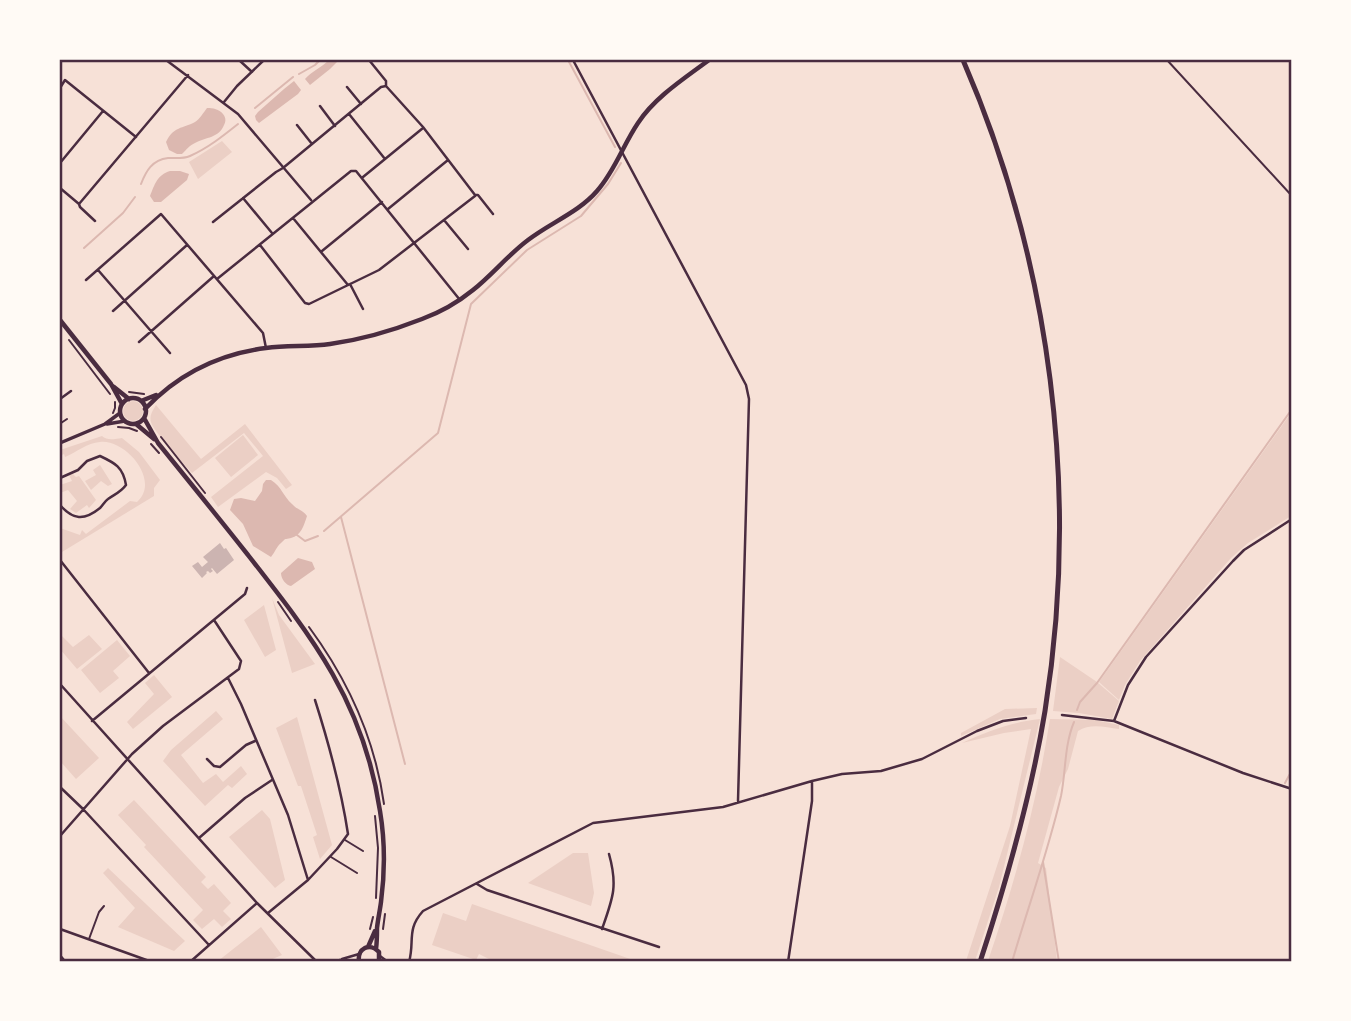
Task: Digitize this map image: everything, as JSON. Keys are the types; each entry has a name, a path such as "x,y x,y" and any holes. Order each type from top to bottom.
{"highway":[{"path":"963,60 1000,156 1020,222 1034,286 1046,353 1057,449 1059,528 1054,633 1037,756 1017,839 980,961"}],"main road":[{"path":"122,404 129,399 141,401 157,395 201,366 233,355 266,348 331,344 359,338 423,318 460,300 510,254 590,198 612,170 638,121 651,106 709,60"},
{"path":"60,320 111,384 122,404 120,413 125,421 136,424 144,418"},
{"path":"111,384 129,399"},
{"path":"145,409 157,395"},
{"path":"141,401 145,409 144,418 158,443 312,639 337,679 355,717 372,770 380,812 383,878 377,927 376,949 379,959"},
{"path":"136,424 158,443"},
{"path":"368,947 377,927"},
{"path":"359,961 360,950 368,947 376,949"}],"street":[{"path":"166,60 243,118 312,202"},
{"path":"240,60 252,72"},
{"path":"224,102 264,60"},
{"path":"369,60 386,81 386,86 493,214"},
{"path":"573,60 746,386 749,399 738,802"},
{"path":"79,204 188,75"},
{"path":"60,88 65,79 136,137"},
{"path":"213,222 283,169 381,87 386,86"},
{"path":"347,87 361,104"},
{"path":"320,106 335,126"},
{"path":"60,163 103,111"},
{"path":"349,114 385,159"},
{"path":"297,125 312,144"},
{"path":"362,178 423,128"},
{"path":"388,209 449,160"},
{"path":"139,342 216,277 351,171 356,171 362,178 460,300"},
{"path":"60,188 95,221"},
{"path":"260,245 307,304 379,270 475,195"},
{"path":"243,198 273,234"},
{"path":"321,251 382,202"},
{"path":"86,280 160,215 263,332 266,348"},
{"path":"293,218 349,284 363,309"},
{"path":"444,220 468,249"},
{"path":"113,311 187,245"},
{"path":"98,270 170,353"},
{"path":"60,392 61,398 71,391"},
{"path":"105,425 120,413"},
{"path":"60,443 105,425 125,421"},
{"path":"60,478 100,456 117,464 126,485 84,518 66,513 60,505"},
{"path":"1114,721 1128,685 1146,657 1239,555 1292,519"},
{"path":"60,560 149,673"},
{"path":"92,721 245,594 247,588"},
{"path":"60,836 128,760 163,726 239,669 241,661 214,620"},
{"path":"228,678 288,815 308,880"},
{"path":"60,684 257,903 317,961"},
{"path":"268,913 308,880 348,834 332,753 315,700"},
{"path":"1062,715 1114,721 1292,789"},
{"path":"409,961 412,929 420,913 593,823 723,807 812,780 881,771 922,759 1003,721 1026,718"},
{"path":"207,760 220,767 246,745 256,741"},
{"path":"199,838 245,798 272,780"},
{"path":"788,961 813,801 812,780"},
{"path":"60,787 209,945"},
{"path":"602,929 613,898 614,881 609,854"},
{"path":"477,884 487,890 659,947"},
{"path":"190,961 257,903"},
{"path":"60,929 152,961"},
{"path":"340,960 359,954"},
{"path":"60,956 65,961"},
{"path":"379,959 388,961"},
{"path":"331,961 354,961"}],"lane":[{"path":"60,422 67,419"},
{"path":"344,839 363,851"},
{"path":"330,857 357,873"},
{"path":"89,939 104,906"}],"path":[{"path":"1167,60 1292,196"},
{"path":"67,338 114,400"},
{"path":"158,434 207,495"},
{"path":"149,441 159,453"},
{"path":"275,596 293,624"},
{"path":"308,626 332,661 359,713 373,753 385,811"},
{"path":"374,808 377,848 376,901"},
{"path":"382,935 385,909"},
{"path":"368,939 373,915"}],"shaded area":[{"path":"329,60 338,61 310,85 305,79"},
{"path":"294,81 301,90 298,94 259,123 255,116 258,112"},
{"path":"207,108 218,110 225,117 222,129 212,137 193,144 182,154 169,150 166,142 172,133 197,121"},
{"path":"222,141 232,152 198,179 189,162"},
{"path":"170,171 189,174 187,180 161,202 154,202 150,196 155,184 162,175"},
{"path":"129,401 137,401 143,411 137,421 129,421 123,415 123,407"},
{"path":"156,405 201,459 245,424 292,485 286,489 277,478 266,472 218,507 211,497 263,456 244,433 192,473 153,426 151,418"},
{"path":"1291,413 1291,516 1248,543 1231,558 1140,661 1119,700 1099,682"},
{"path":"243,435 258,455 231,477 215,458"},
{"path":"102,436 109,439 122,438 139,452 160,480 154,488 154,496 62,552 60,528 80,535 82,530 86,534 130,501 137,502 143,493 143,473 137,463 120,447 100,442 65,457 64,454 60,456 60,450"},
{"path":"100,465 112,484 108,486 101,481 91,490 85,481 96,475 93,470"},
{"path":"69,475 79,476 96,500 89,508 87,505 76,513 70,509 77,501 68,490 60,493 60,485 72,481"},
{"path":"266,480 275,483 289,501 307,516 300,533 284,540 271,557 253,546 243,524 230,510 234,499 255,501"},
{"path":"298,558 312,562 315,569 291,586 284,581 281,573"},
{"path":"272,598 279,615 315,664 292,673"},
{"path":"264,605 276,650 265,657 244,620"},
{"path":"60,634 73,647 89,635 102,649 77,669 60,649"},
{"path":"117,640 130,656 113,671 119,678 100,693 81,670"},
{"path":"1060,657 1119,701 1112,719 1053,711"},
{"path":"154,675 172,697 133,729 127,722 154,694 145,683"},
{"path":"1037,708 1036,714 1000,719 961,736 961,733 1005,709"},
{"path":"216,711 223,719 181,755 203,783 216,774 223,782 241,766 247,774 232,788 228,785 205,806 163,761 171,750"},
{"path":"60,716 99,758 76,779 60,761"},
{"path":"297,717 332,845 320,859 313,837 317,835 301,786 298,786 276,728"},
{"path":"1040,719 999,887 975,961 966,961 1010,826 1031,729 962,743 1000,728"},
{"path":"1050,719 1095,720 1119,725 1119,729 1093,726 1078,731 1038,863 1046,868 1057,961 988,961 1024,842"},
{"path":"134,800 206,877 201,882 208,889 214,884 231,903 223,911 231,919 222,927 214,919 202,929 193,920 203,910 118,815"},
{"path":"262,810 270,819 285,880 275,888 229,837"},
{"path":"573,853 588,853 594,893 591,906 528,883"},
{"path":"108,868 185,941 174,951 118,927 135,908 103,873"},
{"path":"472,904 636,961 495,962 479,954 476,960 432,945 443,913 466,921"},
{"path":"261,927 282,955 268,961 218,961"}],"building":[{"path":"220,543 234,560 217,574 212,568 213,571 206,572 202,578 192,566 198,562 202,567 208,562 203,557"}],"waterway":[{"path":"299,74 320,60"},
{"path":"568,60 615,147"},
{"path":"255,108 293,77"},
{"path":"141,184 158,161 190,156 209,146 238,124"},
{"path":"324,531 438,433 471,304 527,250 581,216 608,184 621,163"},
{"path":"84,248 123,213 135,197"},
{"path":"1077,710 1080,702 1097,683 1292,409"},
{"path":"341,517 405,764"},
{"path":"297,535 305,541 318,536"},
{"path":"1012,962 1056,817 1063,787 1068,740 1074,722"},
{"path":"1285,783 1292,770"},
{"path":"1043,862 1059,962"}]}
